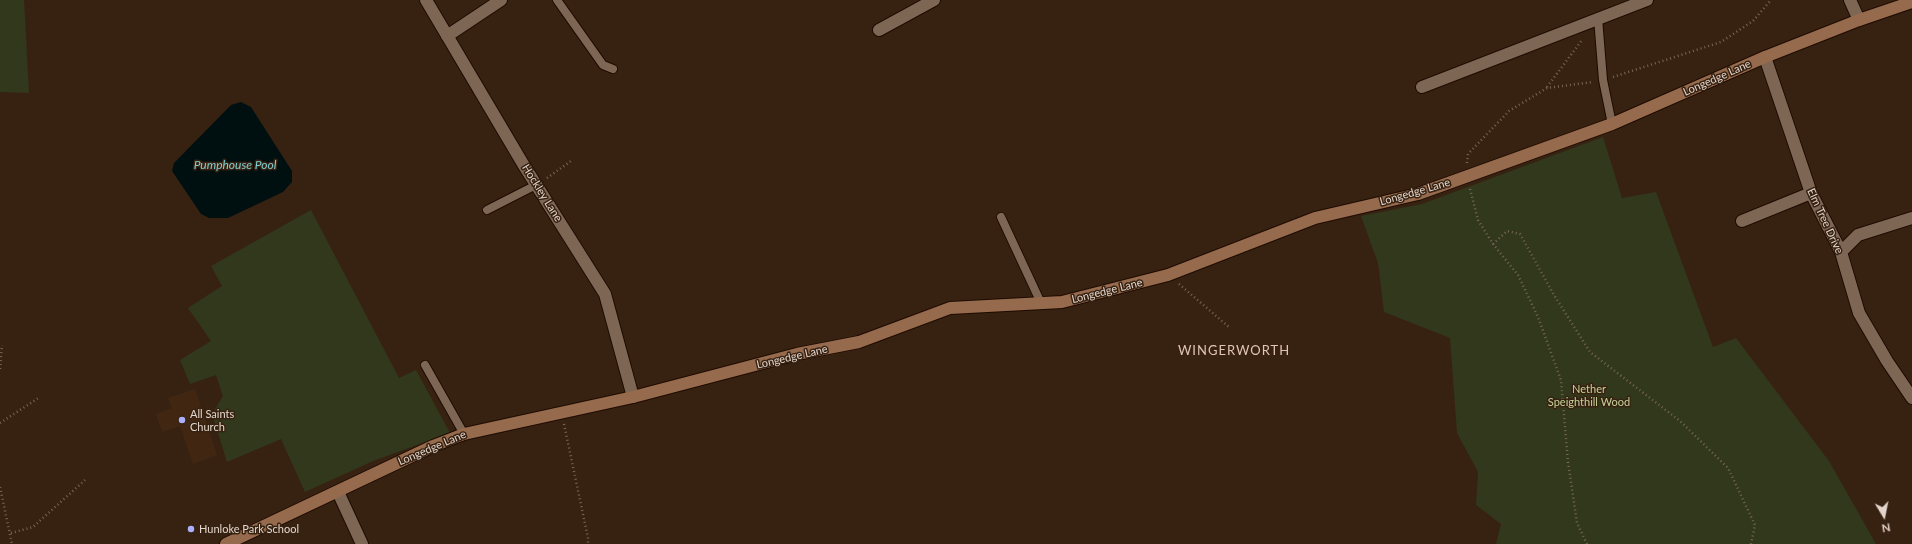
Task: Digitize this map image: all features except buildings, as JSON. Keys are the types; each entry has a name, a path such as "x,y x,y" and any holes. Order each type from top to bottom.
{"street":[{"name":"Hockley Lane","path":"426,0 536,185 605,294 633,397"},
{"path":"447,36 501,0"},
{"path":"879,30 934,0"},
{"path":"1422,87 1647,0"},
{"path":"1850,0 1859,20"},
{"name":"Longedge Lane","path":"226,544 427,449 464,434 633,397 797,354 859,342 950,308 1062,302 1168,275 1315,218 1418,194 1612,124 1766,57 1859,20 1912,2"},
{"name":"Elm Tree Drive","path":"1766,57 1811,193 1841,252 1859,313 1912,398"},
{"path":"1742,221 1811,193"},
{"path":"1841,252 1858,235 1912,218"},
{"path":"338,492 362,544"}],"lane":[{"path":"557,0 603,65 613,69"},
{"path":"1598,18 1603,80 1612,124"},
{"path":"487,210 536,185"},
{"path":"1001,217 1041,303"},
{"path":"425,365 464,434"}],"path":[{"path":"1547,88 1584,37"},
{"path":"536,185 571,161"},
{"path":"1467,176 1478,220 1518,275 1538,317 1561,380 1568,462 1577,523 1587,544"},
{"path":"1494,244 1507,231 1520,234 1554,295 1590,352 1680,421 1728,468 1755,526 1751,544"},
{"path":"1168,275 1230,328"},
{"path":"0,369 2,345"},
{"path":"0,423 40,398"},
{"path":"562,412 588,544"},
{"path":"11,533 33,527 85,480"},
{"path":"0,487 11,533 12,544"}],"shaded area":[{"name":"All Saints Church","path":"195,389 217,455 193,464 180,426 162,432 156,414 172,408 168,398"}],"green space":[{"path":"0,0 24,0 29,93 0,92"},
{"name":"Nether Speighthill Wood","path":"1603,137 1622,198 1656,192 1713,347 1736,338 1829,461 1876,544 1496,544 1501,524 1476,505 1478,472 1457,433 1450,338 1384,312 1378,263 1361,216 1422,204"},
{"path":"311,210 399,378 416,370 450,433 373,461 305,492 281,439 227,462 212,414 223,396 216,375 190,384 180,360 211,341 188,308 222,286 211,266"}],"water":[{"name":"Pumphouse Pool","path":"241,102 251,107 292,171 292,182 283,192 228,218 209,218 201,214 172,171 174,163 231,105"}],"place":[{"name":"All Saints Church","path":"182,420"},
{"name":"Hunloke Park School","path":"191,529"}],"district":[{"name":"WINGERWORTH","path":"1234,351"}]}
